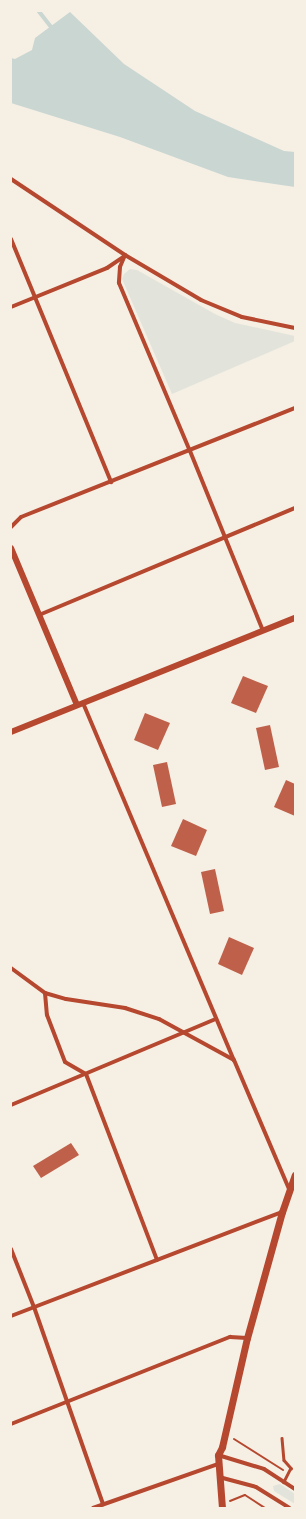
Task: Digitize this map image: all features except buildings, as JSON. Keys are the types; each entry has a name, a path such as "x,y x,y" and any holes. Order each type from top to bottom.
{"main road":[{"path":"222,1507 218,1455 222,1447 247,1338 282,1212 295,1175"}],"street":[{"path":"11,180 125,256 201,300 224,311 242,317 295,328"},
{"path":"11,239 111,482"},
{"path":"11,307 106,268 125,256"},
{"path":"125,256 120,267 119,283 190,451 263,631"},
{"path":"11,527 21,517 295,408"},
{"path":"39,615 295,508"},
{"path":"11,548 39,615 80,704 290,1191"},
{"path":"11,732 295,618"},
{"path":"11,968 45,993 66,999 125,1008 159,1019 234,1060"},
{"path":"45,993 47,1015 65,1062 86,1074 157,1260"},
{"path":"11,1105 216,1019"},
{"path":"11,1316 282,1212"},
{"path":"11,1249 34,1307 103,1504"},
{"path":"11,1424 230,1337 247,1338"},
{"path":"218,1455 264,1469 295,1489"},
{"path":"93,1508 218,1464"},
{"path":"219,1477 256,1487 289,1508"}],"lane":[{"path":"282,1438 284,1460 291,1468 284,1482"}],"path":[{"path":"235,1433 233,1440 283,1470"},
{"path":"222,1507 245,1495 265,1508"}],"shaded area":[{"path":"70,12 124,64 195,111 284,151 295,152 295,187 228,177 120,137 11,103 11,58 15,59 32,50 35,38"},
{"path":"130,269 137,270 215,314 235,323 295,336 295,341 172,394 122,279 124,274"},
{"path":"280,1484 295,1494 295,1504 274,1491 273,1486"}],"waterway":[{"path":"39,11 53,29"}]}
